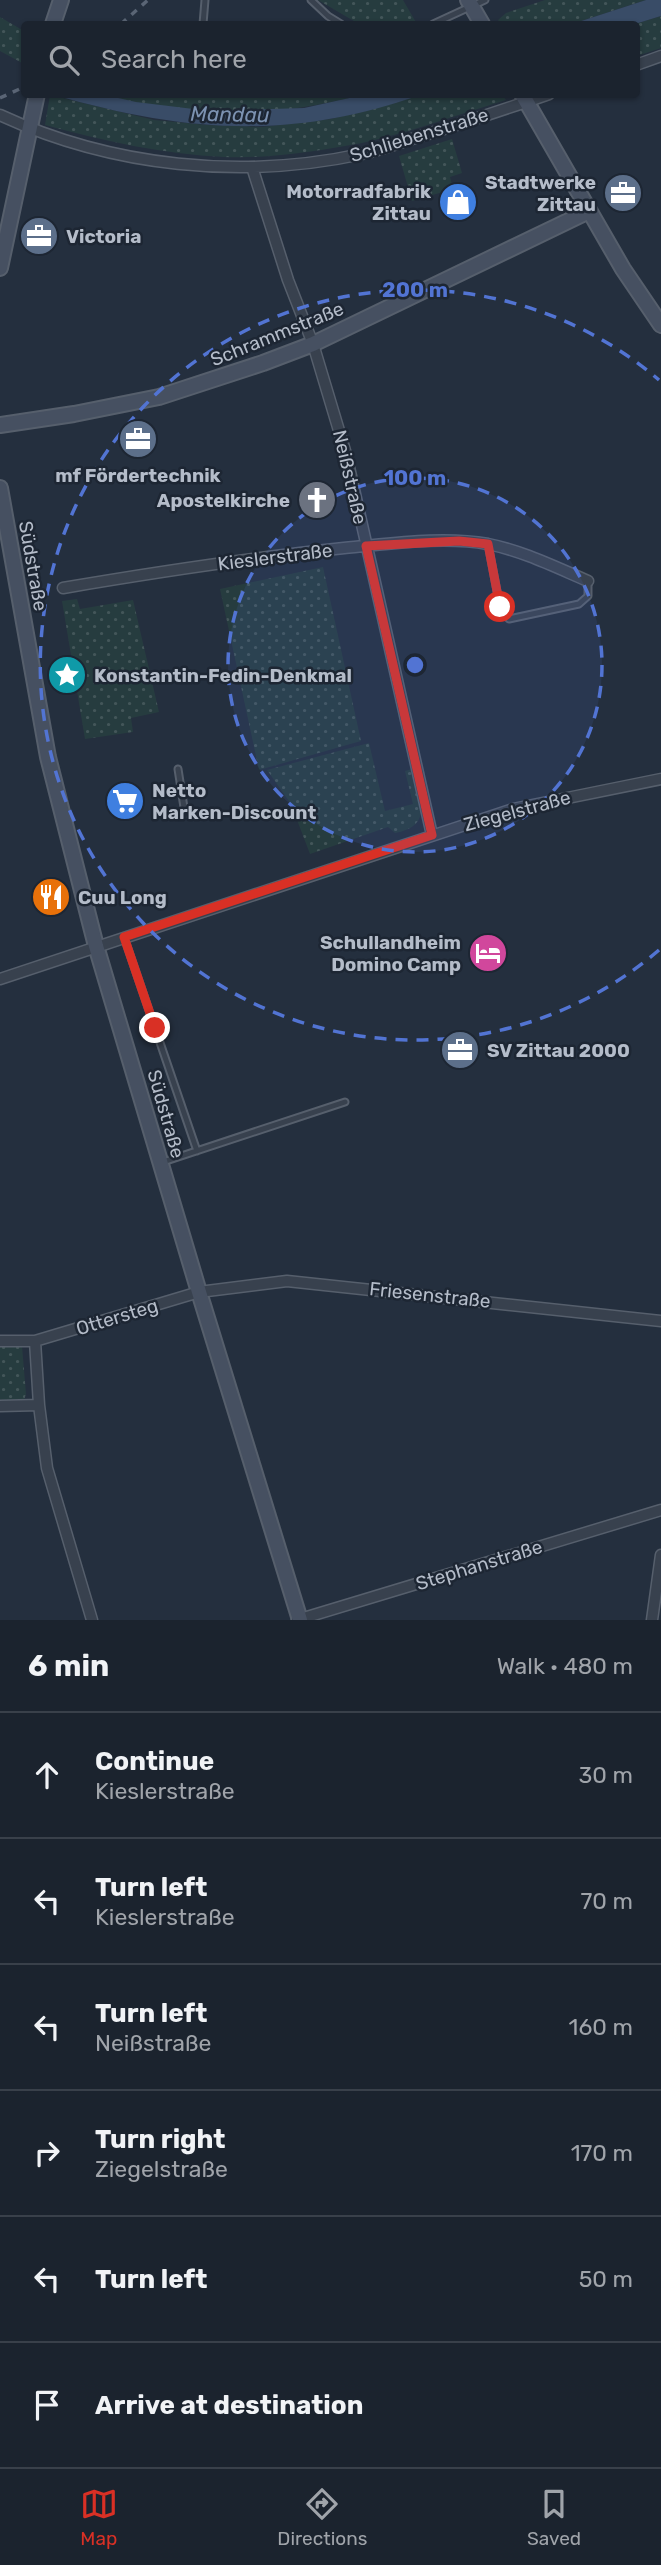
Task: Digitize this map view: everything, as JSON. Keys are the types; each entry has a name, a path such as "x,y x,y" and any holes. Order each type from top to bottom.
{"main road":[{"path":"54,21 61,0"},
{"path":"475,2 481,21"},
{"path":"0,268 36,98"},
{"path":"525,98 623,269 661,325"},
{"name":"Schrammstraße","path":"0,425 159,397 218,379 313,344 589,211"},
{"name":"Südstraße","path":"0,488 48,757 96,946 299,1620"}],"street":[{"path":"640,64 661,56"},
{"name":"Schliebenstraße","path":"0,115 32,123 76,145 198,166 252,167 309,163 365,154 525,98"},
{"name":"Neißstraße","path":"252,167 288,280 313,344 346,454 432,835"},
{"name":"Kieslerstraße","path":"64,588 216,563 366,546 459,541 488,544 519,552 588,580"},
{"name":"Ziegelstraße","path":"0,979 513,809 661,779"},
{"name":"Friesenstraße","path":"199,1292 287,1281 661,1321"},
{"name":"Ottersteg","path":"0,1341 35,1341 199,1292"},
{"path":"35,1341 47,1468 92,1620"},
{"path":"0,1406 39,1405"},
{"name":"Stephanstraße","path":"299,1620 661,1510"},
{"path":"652,1620 661,1555"}],"lane":[{"path":"203,21 205,0"},
{"path":"311,0 336,21"},
{"path":"439,21 475,2"},
{"name":"Kieslerstraße","path":"488,544 500,607 509,619 579,604 588,596 588,580"},
{"path":"178,769 185,814"},
{"path":"124,937 197,1151"},
{"path":"160,1163 345,1102"}],"green space":[{"path":"318,0 403,0 415,21 354,21"},
{"path":"545,0 646,0 581,21 499,21 506,13"},
{"path":"661,16 661,48 640,55 640,22"},
{"path":"0,17 21,29 21,62 0,51"},
{"path":"50,98 62,98 154,120 262,127 331,119 411,98 506,100 362,143 258,157 156,150 45,125"},
{"path":"117,98 348,98 304,107 255,112 204,112"},
{"path":"452,139 462,173 450,177 453,189 412,201 399,156"},
{"path":"323,567 361,741 259,770 220,589"},
{"path":"77,599 80,609 133,600 159,712 131,718 133,732 85,739 62,601"},
{"path":"369,743 385,811 413,804 405,771 412,769 420,800 420,817 416,824 408,829 395,833 388,827 310,854 291,804 267,770"},
{"path":"22,1346 26,1394 24,1400 0,1401 0,1347"}],"water":[{"path":"646,0 661,0 661,16 640,22 581,21"},
{"name":"Mandau","path":"65,98 118,98 210,111 304,108 349,98 410,98 326,120 281,125 193,123 102,108"}],"railway":[{"path":"124,21 148,0"},
{"path":"0,98 21,88"}],"place":[{"name":"Stadtwerke Zittau","path":"623,193"},
{"name":"Motorradfabrik Zittau","path":"458,202"},
{"name":"Victoria","path":"39,236"},
{"name":"mf Fördertechnik","path":"138,439"},
{"name":"Apostelkirche","path":"317,500"},
{"name":"Konstantin-Fedin-Denkmal","path":"67,675"},
{"name":"Netto Marken-Discount","path":"125,801"},
{"name":"Cuu Long","path":"51,897"},
{"name":"Schullandheim Domino Camp","path":"488,953"},
{"name":"SV Zittau 2000","path":"460,1050"}],"route":[{"path":"155,1028 124,937 432,835 366,546 459,541 488,544 500,607"}]}
